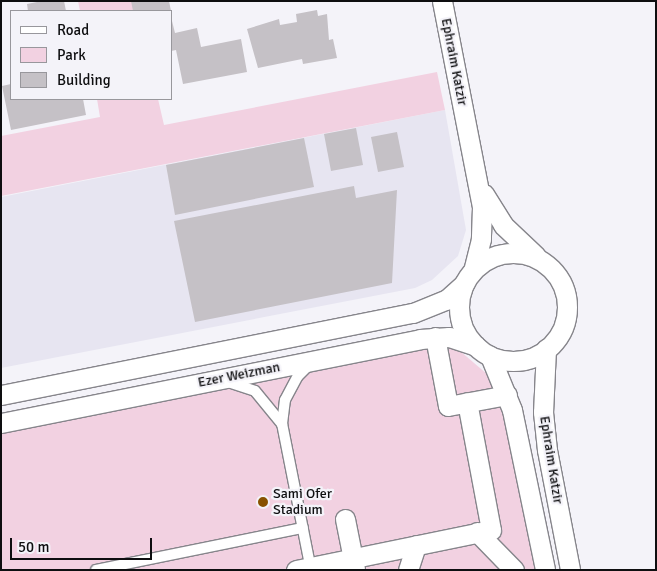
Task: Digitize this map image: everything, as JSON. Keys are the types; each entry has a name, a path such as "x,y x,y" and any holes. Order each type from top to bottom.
{"street":[{"name":"Ephraim Katzir","path":"442,1 478,181 482,231 468,277"},
{"name":"Ephraim Katzir","path":"478,181 502,225 543,262"},
{"path":"520,253 543,262 559,280 566,305 561,330 546,349 523,360 506,360 483,351 466,333 460,317 459,300 468,277 502,254 520,253"},
{"name":"Ezer Weizman","path":"1,395 413,313 446,300 468,277"},
{"path":"435,337 448,406 506,394"},
{"name":"Ezer Weizman","path":"1,423 435,337 460,339 483,351"},
{"name":"Ephraim Katzir","path":"546,349 543,412 547,450 570,570"},
{"name":"Ephraim Katzir","path":"483,351 506,394 522,453 542,565"},
{"path":"305,569 354,564 416,545 492,530 467,402"},
{"path":"345,519 354,564"},
{"path":"477,532 514,570"},
{"path":"408,570 416,545"}],"lane":[{"path":"305,569 303,528 282,424 285,400 298,376 314,360"},
{"path":"213,380 238,382 255,391 282,424"},
{"path":"96,570 303,528"}],"shaded area":[{"path":"445,110 466,230 458,256 432,280 415,288 1,368 1,197"}],"green space":[{"path":"78,1 139,1 141,10 80,10"},
{"path":"437,72 445,110 1,196 1,136 100,117 97,100 158,100 164,125"},
{"name":"Sami Ofer Stadium","path":"443,346 460,351 494,380 505,409 538,570 1,570 1,434"}],"building":[{"path":"42,1 64,1 66,10 28,10 27,4"},
{"path":"131,1 169,1 171,10 133,10"},
{"path":"317,10 318,16 327,14 329,40 333,39 337,58 303,64 302,59 258,68 247,29 279,19 280,25 297,22 296,14"},
{"path":"172,21 175,33 197,28 201,47 241,39 247,72 183,84 176,50 172,51"},
{"path":"10,84 10,100 83,100 86,115 11,130 2,86"},
{"path":"356,128 363,165 331,171 324,134"},
{"path":"397,132 404,167 378,172 371,137"},
{"path":"304,138 314,187 175,215 166,165"},
{"path":"354,186 356,198 397,190 392,283 195,322 174,221"}],"place":[{"name":"Sami Ofer Stadium","path":"263,502"}]}
